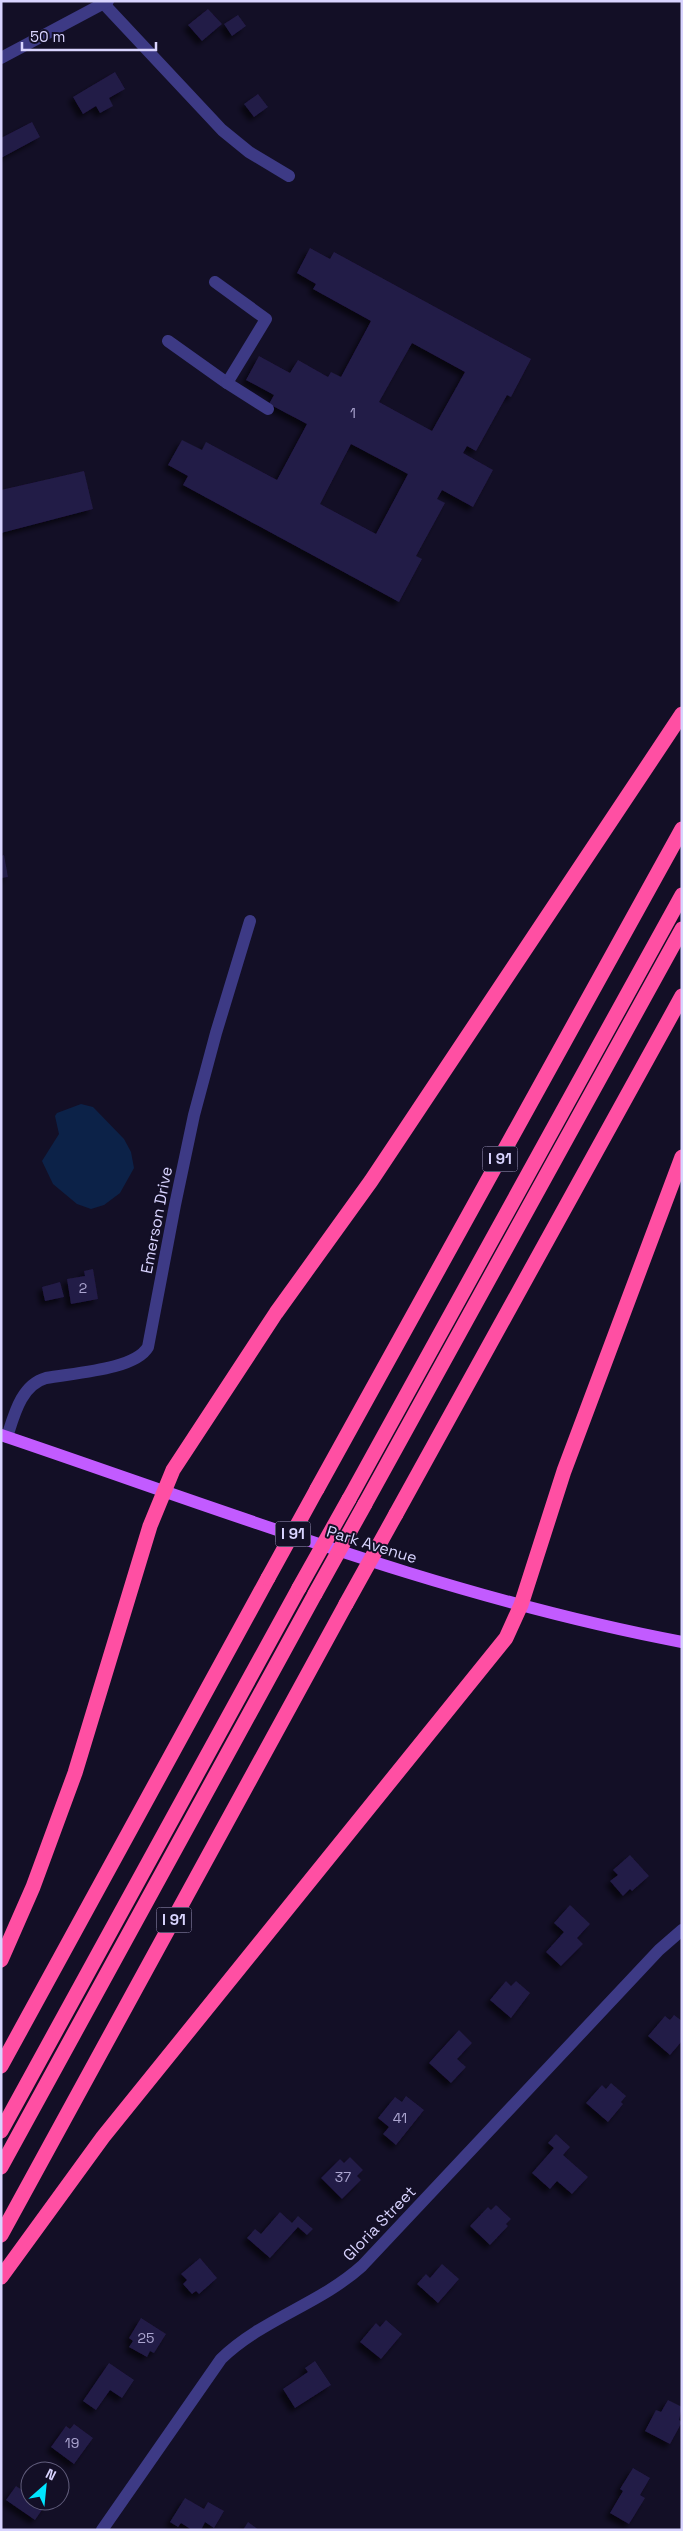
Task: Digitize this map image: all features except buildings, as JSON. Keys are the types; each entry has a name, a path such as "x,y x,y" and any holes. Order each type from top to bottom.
{"highway":[{"path":"1,1960 33,1887 75,1774 150,1526 163,1490 183,1453 276,1313 371,1181 682,714"},
{"name":"I 91","path":"1,2066 682,829"},
{"path":"1,2131 682,895"},
{"path":"1,2167 682,929"},
{"name":"I 91","path":"1,2235 346,1604 682,996"},
{"path":"1,2278 102,2137 501,1644 510,1630 521,1605 554,1500 682,1157"}],"main road":[{"name":"Park Avenue","path":"4,1436 362,1558 521,1605 614,1628 682,1642"}],"street":[{"path":"1,58 106,2 222,130 249,152 289,176"},
{"path":"215,282 266,318 227,383"},
{"path":"168,341 227,383 268,409"},
{"name":"Emerson Drive","path":"4,1436 19,1403 34,1382 128,1362 141,1357 148,1347 174,1205 194,1115 216,1033 250,921"},
{"name":"Gloria Street","path":"102,2530 221,2359 236,2344 323,2296 362,2266 659,1950 682,1930"}],"water":[{"path":"81,1104 93,1107 124,1139 131,1152 134,1168 120,1193 104,1205 91,1209 77,1204 53,1184 42,1161 59,1134 55,1116 57,1113"}]}
